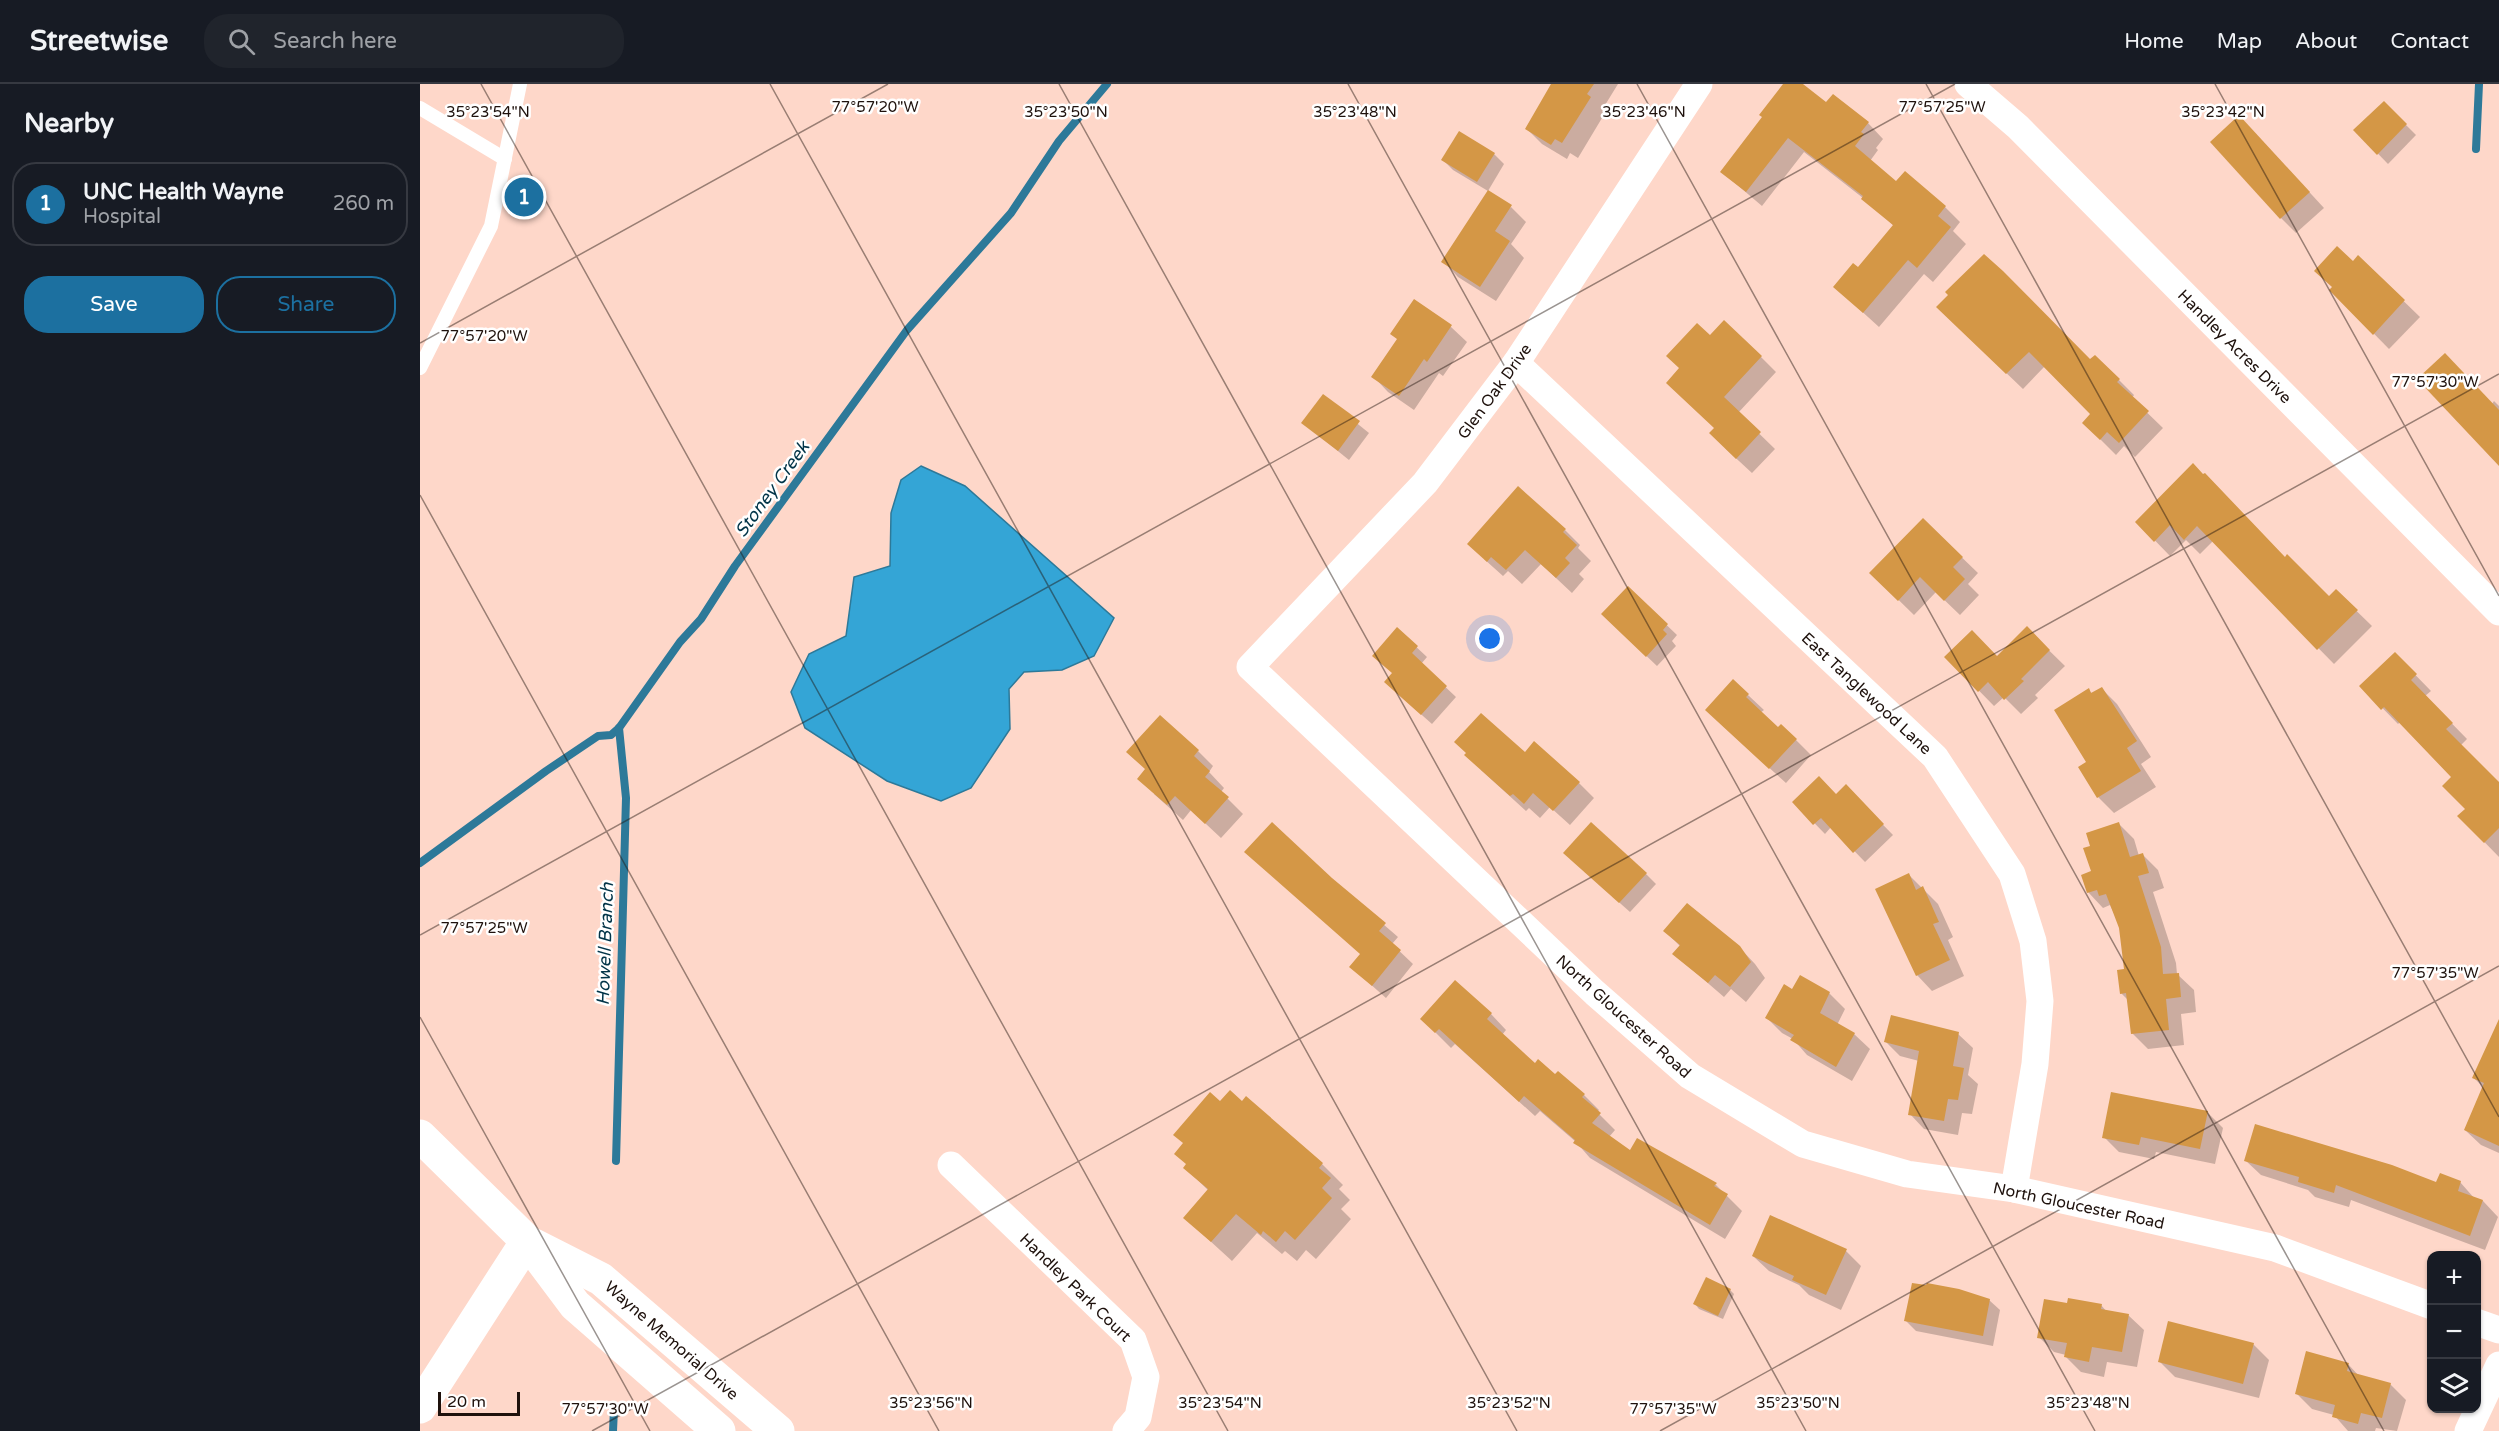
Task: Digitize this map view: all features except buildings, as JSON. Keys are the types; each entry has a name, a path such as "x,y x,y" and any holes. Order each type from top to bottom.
{"main road":[{"name":"Wayne Memorial Drive","path":"420,1136 527,1241 575,1305 719,1431"},
{"name":"Wayne Memorial Drive","path":"527,1241 601,1279 778,1431"},
{"path":"420,1407 527,1241"}],"street":[{"name":"Glen Oak Drive","path":"1250,667 1425,483 1516,363 1699,84"},
{"name":"Handley Acres Drive","path":"1968,84 2018,127 2499,612"},
{"name":"East Tanglewood Lane","path":"1516,363 1935,757 2012,874 2033,941 2040,1001 2035,1064 2014,1189"},
{"name":"North Gloucester Road","path":"1250,667 1595,993 1690,1076 1803,1144 1907,1174 2014,1189 2276,1248 2429,1305"},
{"name":"Handley Park Court","path":"951,1165 1133,1340 1146,1377 1138,1417 1126,1431"},
{"path":"2481,1324 2499,1330"},
{"path":"2468,1431 2499,1365"}],"lane":[{"path":"420,368 491,226 520,84"},
{"path":"420,108 505,159"}],"water":[{"path":"921,466 965,486 1114,618 1094,656 1062,670 1024,672 1009,689 1010,729 971,788 941,801 887,781 805,728 791,692 809,654 846,636 854,577 890,566 891,513 901,480"}],"waterway":[{"name":"Stoney Creek","path":"420,863 546,771 598,736 611,735 619,728 680,642 701,619 735,566 907,330 1011,213 1059,141 1107,84"},
{"path":"2476,149 2479,84"},
{"name":"Howell Branch","path":"616,1161 626,798 619,728"},
{"name":"Howell Branch","path":"613,1431 614,1409"}],"place":[{"name":"UNC Health Wayne","path":"524,197"}]}
